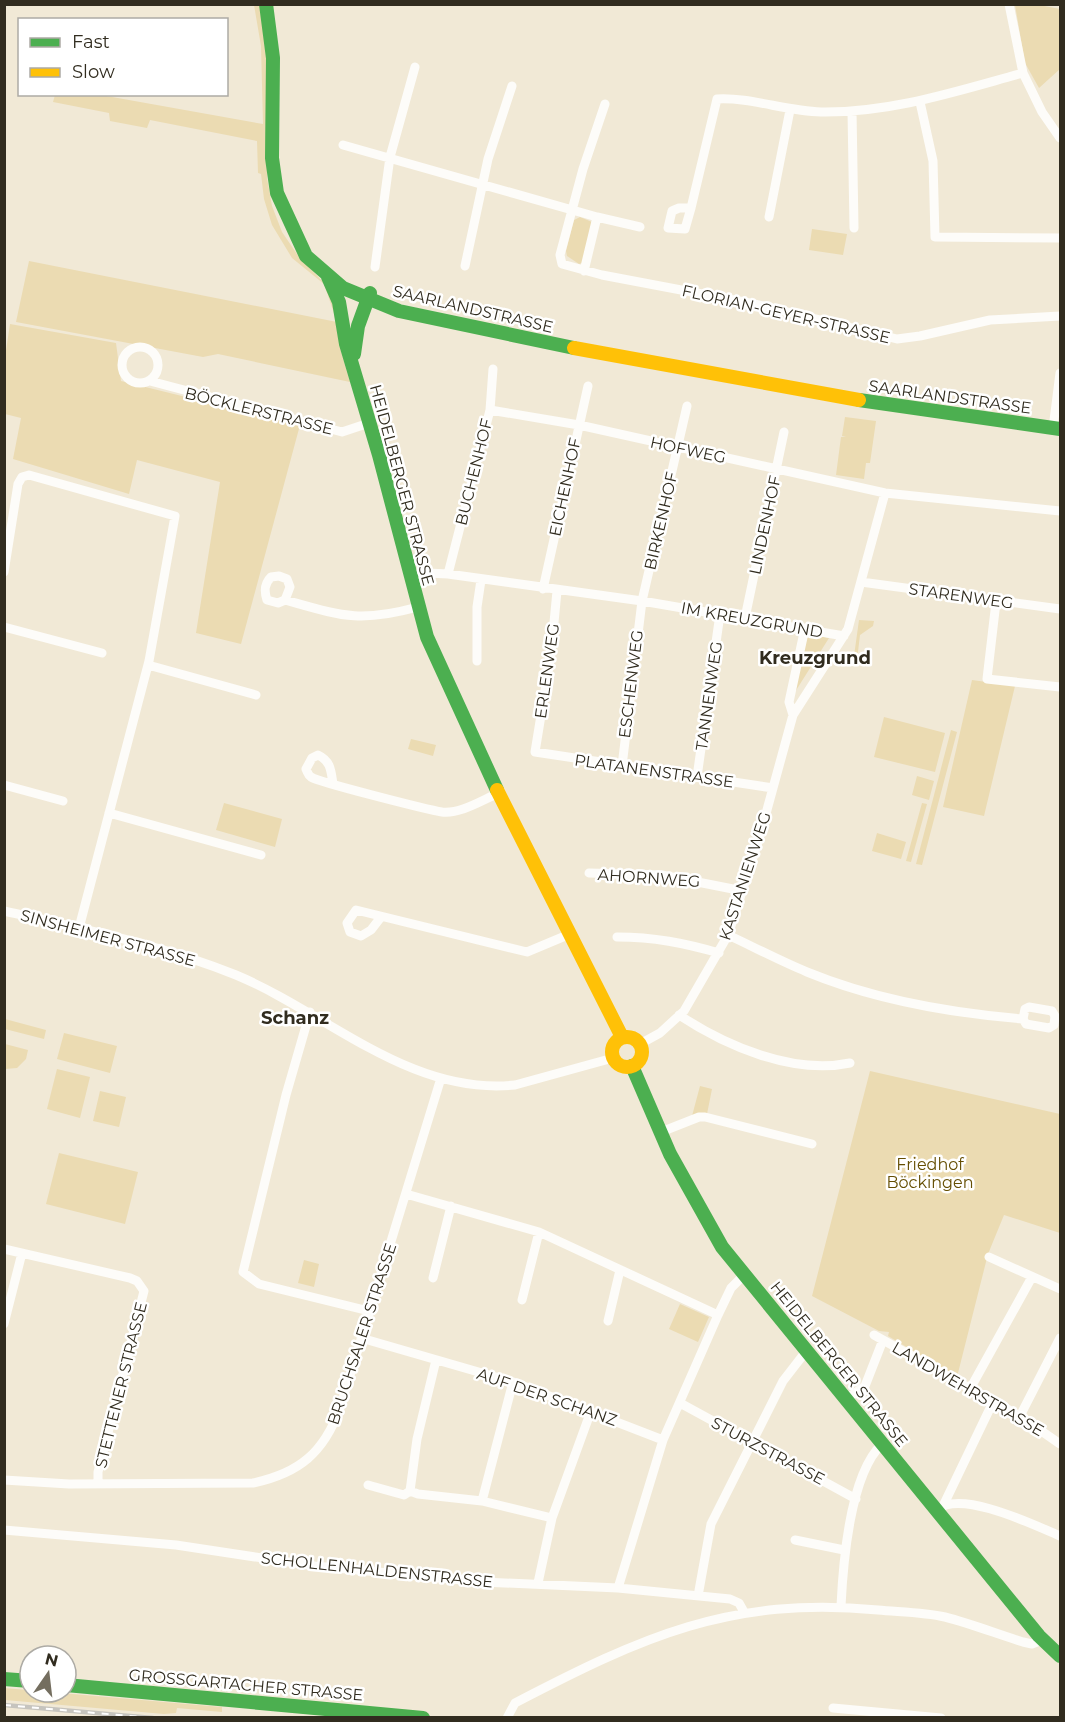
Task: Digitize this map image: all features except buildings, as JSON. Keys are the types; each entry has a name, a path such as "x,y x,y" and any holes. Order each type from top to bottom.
{"main road":[{"path":"266,4 273,58 274,176 283,210 298,239"},
{"name":"SAARLANDSTRASSE","path":"298,239 306,256 328,278 399,311 688,370 886,405 1058,424"},
{"name":"SAARLANDSTRASSE","path":"298,239 326,268 364,294"},
{"name":"HEIDELBERGER STRASSE","path":"328,278 334,287 345,324 346,344 427,637 450,693 622,1037"},
{"path":"345,324 364,294"},
{"name":"HEIDELBERGER STRASSE","path":"355,371 354,340 364,294"},
{"path":"622,1037 629,1037 640,1044 641,1057 632,1066 617,1064 613,1058 612,1049 615,1042 622,1037"},
{"name":"HEIDELBERGER STRASSE","path":"632,1066 661,1132 704,1217 722,1247 845,1400 940,1507 1042,1640 1060,1656"},
{"name":"GROSSGARTACHER STRASSE","path":"78,1686 423,1718"}],"street":[{"path":"1009,4 1023,73 1042,112 1060,138"},
{"path":"375,267 390,157 415,68"},
{"path":"691,208 717,99 733,99 790,110 852,111 920,102 1023,73"},
{"path":"465,266 493,141 512,86"},
{"path":"920,102 933,161 935,237 1060,238"},
{"path":"572,210 605,104"},
{"path":"769,217 790,110"},
{"path":"852,111 854,228"},
{"path":"343,145 482,186 640,227"},
{"name":"FLORIAN-GEYER-STRASSE","path":"572,210 559,260 584,271 756,304 897,339 990,320 1060,315"},
{"path":"584,271 597,217"},
{"name":"BÖCKLERSTRASSE","path":"150,381 156,371 158,358 154,352 143,347 133,347 124,353 122,372 133,381 143,383 150,381 342,432 369,423"},
{"name":"BUCHENHOF","path":"448,574 490,410 493,369"},
{"path":"1058,424 1060,381"},
{"name":"EICHENHOF","path":"543,589 588,386"},
{"name":"BIRKENHOF","path":"642,602 687,406"},
{"name":"HOFWEG","path":"490,410 579,425 885,494"},
{"name":"LINDENHOF","path":"745,618 784,432"},
{"path":"4,572 18,484 22,477 34,476 175,516 148,665 79,928"},
{"path":"885,494 1060,511"},
{"name":"IM KREUZGRUND","path":"410,577 428,573 448,574 805,627 844,636 855,609 885,494"},
{"path":"477,661 477,607 481,580"},
{"name":"STARENWEG","path":"861,582 1060,609"},
{"name":"ERLENWEG","path":"535,752 551,654 557,591"},
{"name":"HEIDELBERGER STRASSE","path":"285,600 339,615 363,618 418,608"},
{"name":"ESCHENWEG","path":"621,766 642,602"},
{"path":"996,602 987,679 1060,687"},
{"name":"TANNENWEG","path":"698,777 720,614"},
{"path":"4,627 102,653"},
{"name":"KASTANIENWEG","path":"793,715 789,702 805,627"},
{"name":"KASTANIENWEG","path":"640,1044 660,1033 679,1015 696,992 728,935 743,891 793,715 844,636"},
{"path":"148,665 256,695"},
{"name":"PLATANENSTRASSE","path":"535,752 773,788"},
{"path":"333,784 443,812 459,810 499,793"},
{"path":"4,786 63,801"},
{"path":"109,813 261,855"},
{"name":"AHORNWEG","path":"589,873 662,875 743,891"},
{"name":"SINSHEIMER STRASSE","path":"4,911 79,928 209,965 239,976 310,1012 360,1043 441,1078 483,1085 508,1086 613,1058"},
{"path":"381,917 527,952 570,934"},
{"path":"728,935 809,973 883,996 975,1015 1023,1019"},
{"path":"617,938 647,937 680,941 719,953"},
{"path":"310,1012 278,1128 243,1272 259,1284 369,1311"},
{"path":"679,1015 721,1040 763,1055 827,1067 850,1063"},
{"name":"BRUCHSALER STRASSE","path":"4,1480 99,1484 253,1483 278,1478 314,1454 332,1430 441,1078"},
{"path":"661,1132 699,1117 705,1117 812,1144"},
{"path":"406,1194 539,1232 718,1315"},
{"path":"433,1278 451,1206"},
{"path":"522,1300 539,1232"},
{"name":"STETTENER STRASSE","path":"4,1249 130,1278 142,1286 144,1291 98,1473 99,1484"},
{"path":"4,1324 22,1253"},
{"path":"989,1257 1060,1289"},
{"path":"608,1321 620,1270"},
{"path":"618,1588 663,1440 731,1288 745,1274"},
{"path":"970,1389 1032,1277"},
{"name":"LANDWEHRSTRASSE","path":"845,1400 865,1386 879,1337 1020,1416 1060,1444"},
{"name":"AUF DER SCHANZ","path":"361,1338 513,1382 663,1440"},
{"path":"1020,1416 1060,1338"},
{"path":"698,1596 711,1524 783,1381 807,1350"},
{"path":"368,1485 404,1495 410,1491 417,1439 436,1360"},
{"path":"482,1501 513,1382"},
{"path":"993,1402 940,1507 980,1507 1015,1517 1060,1536"},
{"name":"STURZSTRASSE","path":"680,1403 856,1499"},
{"path":"538,1583 552,1518 591,1411"},
{"path":"841,1606 844,1550 856,1499 877,1449 882,1444"},
{"path":"410,1491 418,1494 482,1501 552,1518"},
{"name":"SCHOLLENHALDENSTRASSE","path":"4,1530 176,1545 315,1566 483,1582 618,1588 730,1599 739,1603 744,1612"},
{"path":"795,1540 844,1550"},
{"path":"507,1718 515,1703 646,1639 700,1621 744,1612 774,1608 841,1606 931,1615 1023,1642 1032,1644 1042,1640"},
{"path":"833,1708 886,1715 941,1718"}],"green space":[{"path":"254,5 260,5 268,73 267,178 272,206 282,232 299,257 330,289 334,314 324,284 292,258 272,225 264,199 261,174 258,173 257,141 150,120 147,128 110,121 109,113 53,102 55,96 107,96 263,124 261,46"},
{"path":"1015,5 1039,5 1060,9 1060,69 1039,88 1025,63"},
{"path":"580,217 592,222 582,263 579,264 567,256 566,251 574,220"},
{"path":"812,229 847,234 843,255 809,250"},
{"path":"29,261 336,322 340,348 350,382 218,354 203,357 16,322"},
{"path":"10,324 116,343 121,381 300,425 241,644 196,633 220,482 137,460 129,494 13,459 21,418 5,414 5,357"},
{"path":"845,417 876,421 870,463 866,463 864,479 836,475 841,437 846,437 842,436"},
{"path":"859,620 874,621 873,626 860,635 857,660 854,656"},
{"path":"808,633 829,638 795,692"},
{"path":"972,680 1015,686 984,816 943,807"},
{"path":"884,717 945,733 935,772 874,757"},
{"path":"951,730 957,732 922,865 916,864"},
{"path":"411,739 436,745 433,756 408,749"},
{"path":"917,776 934,781 929,800 912,795"},
{"path":"224,803 282,819 275,847 216,830"},
{"path":"922,803 927,804 911,862 906,861"},
{"path":"877,833 906,842 901,859 872,851"},
{"path":"5,1019 46,1030 44,1039 5,1029"},
{"path":"64,1033 117,1046 110,1073 57,1059"},
{"path":"5,1044 28,1050 26,1059 17,1068 5,1069"},
{"path":"57,1069 90,1077 80,1118 47,1109"},
{"name":"Friedhof Böckingen","path":"870,1071 1060,1114 1060,1233 1004,1215 988,1254 957,1377 888,1336 889,1332 879,1331 812,1296"},
{"path":"700,1086 712,1089 707,1114 692,1116"},
{"path":"100,1091 126,1097 119,1127 93,1121"},
{"path":"59,1153 138,1172 125,1224 46,1204"},
{"path":"304,1260 319,1264 314,1287 298,1283"},
{"path":"680,1304 709,1317 698,1342 669,1329"},
{"path":"4,1688 18,1689 18,1701 5,1700"},
{"path":"78,1694 222,1707 222,1712 177,1708 176,1713 164,1714 50,1704 78,1704"}],"railway":[{"path":"4,1705 153,1718"}],"traffic: fast":[{"path":"266,4 273,58 272,158 277,193 306,256 343,288 399,311 574,348"},
{"path":"328,277 339,302 346,344 379,455 427,637 497,790"},
{"path":"354,354 358,326 370,293"},
{"path":"859,400 1060,429"},
{"path":"632,1066 670,1154 722,1247 1039,1636 1060,1656"},
{"path":"4,1679 18,1680"},
{"path":"78,1686 423,1718"}],"traffic: slow":[{"path":"574,348 859,400"},
{"path":"497,790 622,1037"},
{"path":"627,1037 638,1041 642,1052 638,1063 627,1067 616,1063 612,1052 616,1041 627,1037"}],"district":[{"name":"Kreuzgrund","path":"815,658"},
{"name":"Schanz","path":"295,1018"}]}
